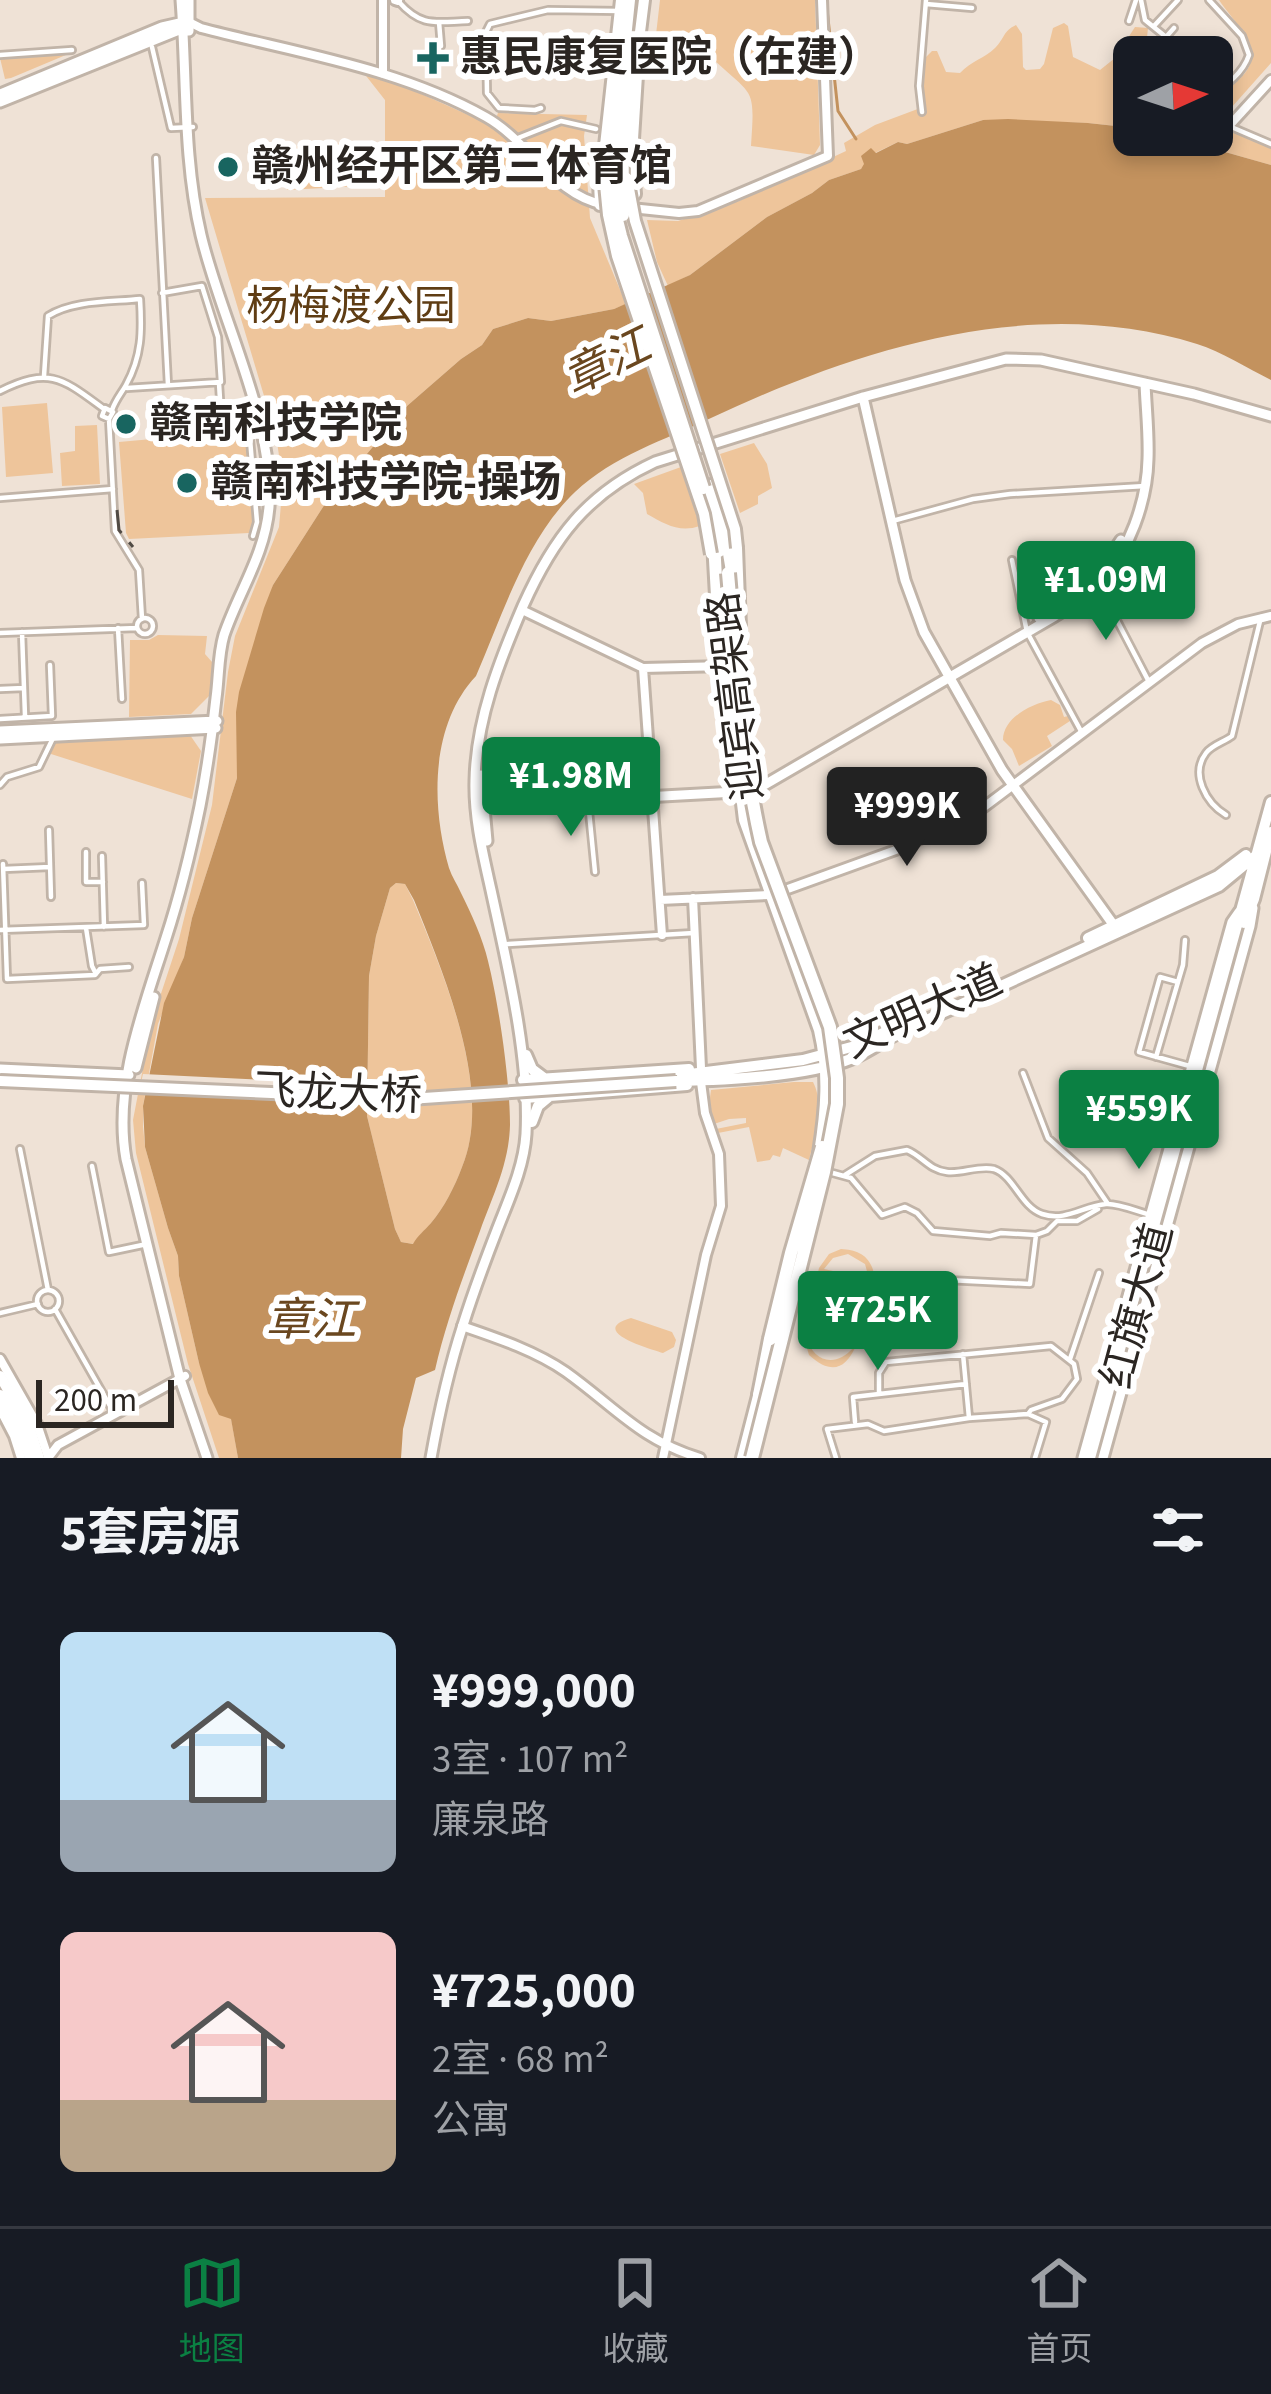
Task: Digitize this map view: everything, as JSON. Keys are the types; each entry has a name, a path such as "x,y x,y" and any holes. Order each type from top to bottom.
{"highway":[{"path":"615,164 615,109 626,3"},
{"path":"615,164 638,53"},
{"path":"615,57 615,164 625,214 707,487 724,518 717,596"},
{"path":"724,549 739,623"},
{"name":"迎宾高架路","path":"724,549 755,816 830,1027 837,1078 824,1172 749,1458"},
{"name":"迎宾高架路","path":"729,570 740,758 749,816 829,1047 831,1103 749,1458"},
{"path":"759,1394 826,1135"}],"main road":[{"path":"182,0 189,26 191,128"},
{"path":"162,27 182,0"},
{"path":"625,214 644,0"},
{"path":"600,205 598,142 600,127 615,109 615,57 626,3"},
{"path":"0,98 162,27 189,26"},
{"path":"0,98 147,46 189,26"},
{"path":"189,26 184,51 199,218 268,445 274,482 270,532 229,636 185,869 141,1014 122,1139 183,1378 210,1458"},
{"path":"147,46 172,40 184,51"},
{"path":"615,164 608,215 617,256 700,503 724,549"},
{"path":"615,164 731,515 724,549"},
{"path":"526,1080 479,803 483,748 488,717 524,612 548,565 590,509 645,471 866,400 1007,364 1040,365 1142,385 1271,420"},
{"path":"479,803 754,789 1084,597 1120,555 1131,532 1148,464 1142,385"},
{"path":"866,400 918,606 950,675"},
{"path":"866,400 909,594 924,632 1015,784 1119,927"},
{"path":"707,452 729,524 724,549"},
{"path":"1027,630 1082,590 1106,565 1142,486"},
{"path":"676,1078 803,1060 841,1063 831,1016 766,838 754,789 739,623 729,570"},
{"name":"文明大道","path":"717,596 739,791 752,848 814,1017 825,1061 826,1104 816,1169 759,1394 749,1458"},
{"path":"0,735 215,725"},
{"path":"0,735 215,725"},
{"path":"183,1378 131,1157 127,1120 147,1016 196,849 211,776 215,725"},
{"path":"479,803 653,795"},
{"path":"1266,878 1271,802"},
{"path":"433,1458 465,1327 522,1160 526,1135 526,1055 479,803"},
{"name":"文明大道","path":"749,1458 827,1172 841,1104 841,1063 1218,876 1267,841"},
{"name":"文明大道","path":"1119,927 1219,886 1267,841"},
{"name":"红旗大道","path":"1093,1458 1195,1067 1267,841"},
{"name":"红旗大道","path":"1093,1458 1244,924 1266,878"},
{"path":"1219,886 1231,887 1243,908"},
{"path":"526,1055 534,1071 547,1078"},
{"path":"676,1078 825,1061"},
{"path":"527,1098 677,1087 716,1070"},
{"path":"0,1078 129,1075"},
{"path":"526,1080 701,1075"},
{"path":"0,1078 126,1091"},
{"name":"飞龙大桥","path":"0,1078 400,1099 676,1078"},
{"path":"532,1122 538,1106 550,1096"},
{"path":"465,1327 524,1173 532,1122 527,1098"},
{"path":"0,1376 32,1434 29,1458"},
{"path":"0,1394 29,1458"}],"street":[{"path":"189,26 381,73 492,120 586,201 625,214 679,213 698,211 828,156 822,0"},
{"path":"1129,21 1139,0"},
{"path":"1139,0 1145,20 1166,37 1174,28"},
{"path":"1154,26 1178,0"},
{"path":"1209,0 1242,36 1249,55 1233,79"},
{"path":"381,73 389,1 424,22 469,21"},
{"path":"922,112 926,2 971,8"},
{"path":"541,108 499,108 487,93 486,32 490,24 548,10 626,3"},
{"path":"439,22 441,46"},
{"path":"147,46 170,128 191,128"},
{"path":"0,55 72,50"},
{"path":"1233,122 1271,80"},
{"path":"513,139 561,122 596,129"},
{"path":"1233,128 1271,144"},
{"path":"156,158 167,386"},
{"path":"162,292 202,286 218,337 223,430 250,439 254,536"},
{"path":"44,376 52,311 140,299 142,344 125,388 108,410"},
{"path":"0,391 19,382 56,377 113,415 109,419 115,531 139,570 142,619 137,628"},
{"path":"125,388 219,382"},
{"path":"219,382 227,399"},
{"path":"896,520 973,499 1142,486"},
{"path":"0,497 113,489"},
{"path":"1012,560 1027,630 1082,733"},
{"path":"1098,584 1150,683"},
{"path":"524,612 643,668 726,666"},
{"path":"785,890 904,847 963,819 1215,634 1266,617 1234,731 1229,740 1206,754 1198,776 1212,803 1226,815"},
{"path":"0,633 137,628 143,634 152,630 152,621 142,619"},
{"path":"118,628 122,699"},
{"path":"22,632 25,718"},
{"path":"0,719 52,716 50,665"},
{"path":"643,668 662,935"},
{"path":"0,689 24,688"},
{"path":"0,785 8,777 39,767 54,736"},
{"path":"588,801 595,872"},
{"path":"49,830 51,897"},
{"path":"86,852 86,882 103,882"},
{"path":"102,856 104,927"},
{"path":"50,867 3,867 7,979 129,968"},
{"path":"3,930 144,926 142,883"},
{"path":"660,899 770,896"},
{"path":"663,1458 706,1255 721,1206 719,1154 705,1113 701,1075 693,898"},
{"path":"86,928 96,974"},
{"path":"508,944 694,933"},
{"path":"1156,1057 1183,965 1185,940"},
{"path":"1178,982 1160,977 1138,1052 1195,1067"},
{"path":"1023,1073 1048,1138 1087,1173 1108,1204"},
{"path":"20,1149 48,1290 57,1296 55,1309"},
{"path":"845,1175 875,1156 907,1150 930,1168 949,1173 998,1171 1033,1209 1044,1214 1071,1216 1108,1204 1154,1216"},
{"path":"92,1166 109,1252 147,1244"},
{"path":"827,1172 854,1180 882,1215 905,1207 933,1232 1036,1234 1057,1221 1077,1221 1108,1204"},
{"path":"927,1279 1030,1284 1036,1234"},
{"path":"1070,1359 1100,1273"},
{"path":"48,1290 39,1295 38,1304 44,1311 55,1309"},
{"path":"0,1313 38,1304"},
{"path":"55,1309 114,1413"},
{"path":"465,1327 534,1353 665,1447 700,1458"},
{"path":"880,1393 879,1373 886,1361 1051,1346 1070,1359 1077,1372 1074,1384 1062,1399 1028,1414"},
{"path":"963,1354 969,1418"},
{"path":"0,1359 44,1441 48,1458"},
{"path":"48,1458 58,1445 183,1378"},
{"path":"856,1425 854,1397 966,1384"},
{"path":"0,1409 29,1458"},
{"path":"836,1458 827,1429 872,1424 884,1431 1028,1414 1046,1422 1035,1458"},
{"path":"32,1434 58,1445"}],"green space":[{"path":"660,0 815,0 820,145 814,155 751,146 749,94 692,39 683,35 654,52"},
{"path":"1219,0 1271,0 1271,63 1233,106 1233,80 1247,71 1251,60 1241,29"},
{"path":"1016,25 1022,34 1023,67 1040,69 1053,28 1068,26 1073,57 1100,70 1113,60 1113,126 983,120 907,144 898,142 875,153 861,169 829,180 767,217 668,286 647,220 678,221 739,201 846,151 844,143 875,125 923,107 925,58 932,51 937,51 946,72 960,73"},
{"path":"1135,27 1148,28 1147,36 1129,36"},
{"path":"73,52 5,79 0,58"},
{"name":"杨梅渡公园","path":"363,72 493,126 498,113 587,115 584,136 590,218 626,304 551,321 528,318 493,329 482,345 407,406 352,467 273,585 237,751 237,778 184,957 158,1024 143,1106 145,1147 178,1256 199,1363 231,1418 238,1458 219,1458 188,1364 136,1153 133,1120 152,1021 179,939 212,805 235,636 279,527 283,481 276,436 205,198 385,197 385,100"},
{"path":"1233,123 1271,143 1271,165 1233,154"},
{"path":"361,142 377,156 372,178 378,179 378,185 287,190 287,184 293,183 287,164 297,146"},
{"path":"47,403 53,473 6,477 2,407"},
{"path":"97,425 100,484 62,486 60,453 75,451 75,426"},
{"name":"赣南科技学院-操场","path":"219,433 221,443 249,440 255,522 249,533 129,539 119,442"},
{"path":"754,443 767,464 772,488 758,496 758,504 740,513 720,454"},
{"path":"681,467 700,526 692,528 666,524 647,514 643,493 634,484"},
{"path":"207,636 211,694 191,714 129,717 130,640"},
{"path":"1051,700 1070,721 1047,736 1052,746 1019,766 1003,740 1004,732 1020,713"},
{"path":"190,735 201,751 192,799 51,754 50,742"},
{"path":"405,884 438,961 461,1032 472,1103 470,1137 459,1174 440,1211 414,1244 401,1242 395,1229 367,1116 369,976 376,936 390,888"},
{"path":"813,1082 817,1091 818,1121 809,1160 783,1148 780,1157 757,1162 749,1127 718,1133 716,1129 746,1123 746,1118 714,1124 711,1090"},
{"path":"841,1249 860,1253 874,1272 855,1348 842,1365 833,1367 809,1355 803,1335 819,1268 829,1254","holes":["848,1254 865,1264 869,1279 824,1269 833,1258","808,1336 853,1348 839,1358 825,1359 814,1352"]},
{"path":"631,1318 672,1332 674,1347 663,1353 618,1334 619,1323"}],"water":[{"name":"章江","path":"983,120 1088,123 1113,126 1113,156 1233,154 1271,165 1271,380 1206,347 1135,330 1073,324 948,336 887,350 768,393 623,459 575,492 529,555 476,676 450,718 438,767 443,844 488,961 496,999 510,1125 503,1166 435,1370 416,1378 401,1458 238,1458 231,1419 219,1415 199,1363 178,1256 145,1147 143,1106 164,1003 184,957 237,778 239,692 273,585 352,467 407,406 482,345 493,329 528,318 551,321 614,309 690,275 767,217 829,180 861,169 861,156 871,148 876,153 898,142 907,144","holes":["405,884 461,1032 472,1103 470,1137 459,1174 440,1211 413,1244 401,1242 395,1229 367,1116 369,976 376,936 390,888"]}],"pier":[{"path":"143,1074 374,1085 373,1105 139,1091"}],"waterway":[{"path":"826,0 838,111 856,139"}],"railway":[{"path":"117,510 119,530 133,547"}],"place":[{"name":"惠民康复医院（在建）","path":"433,58"},
{"name":"赣州经开区第三体育馆","path":"228,167"},
{"name":"赣南科技学院","path":"126,424"},
{"name":"赣南科技学院-操场","path":"187,483"}]}
